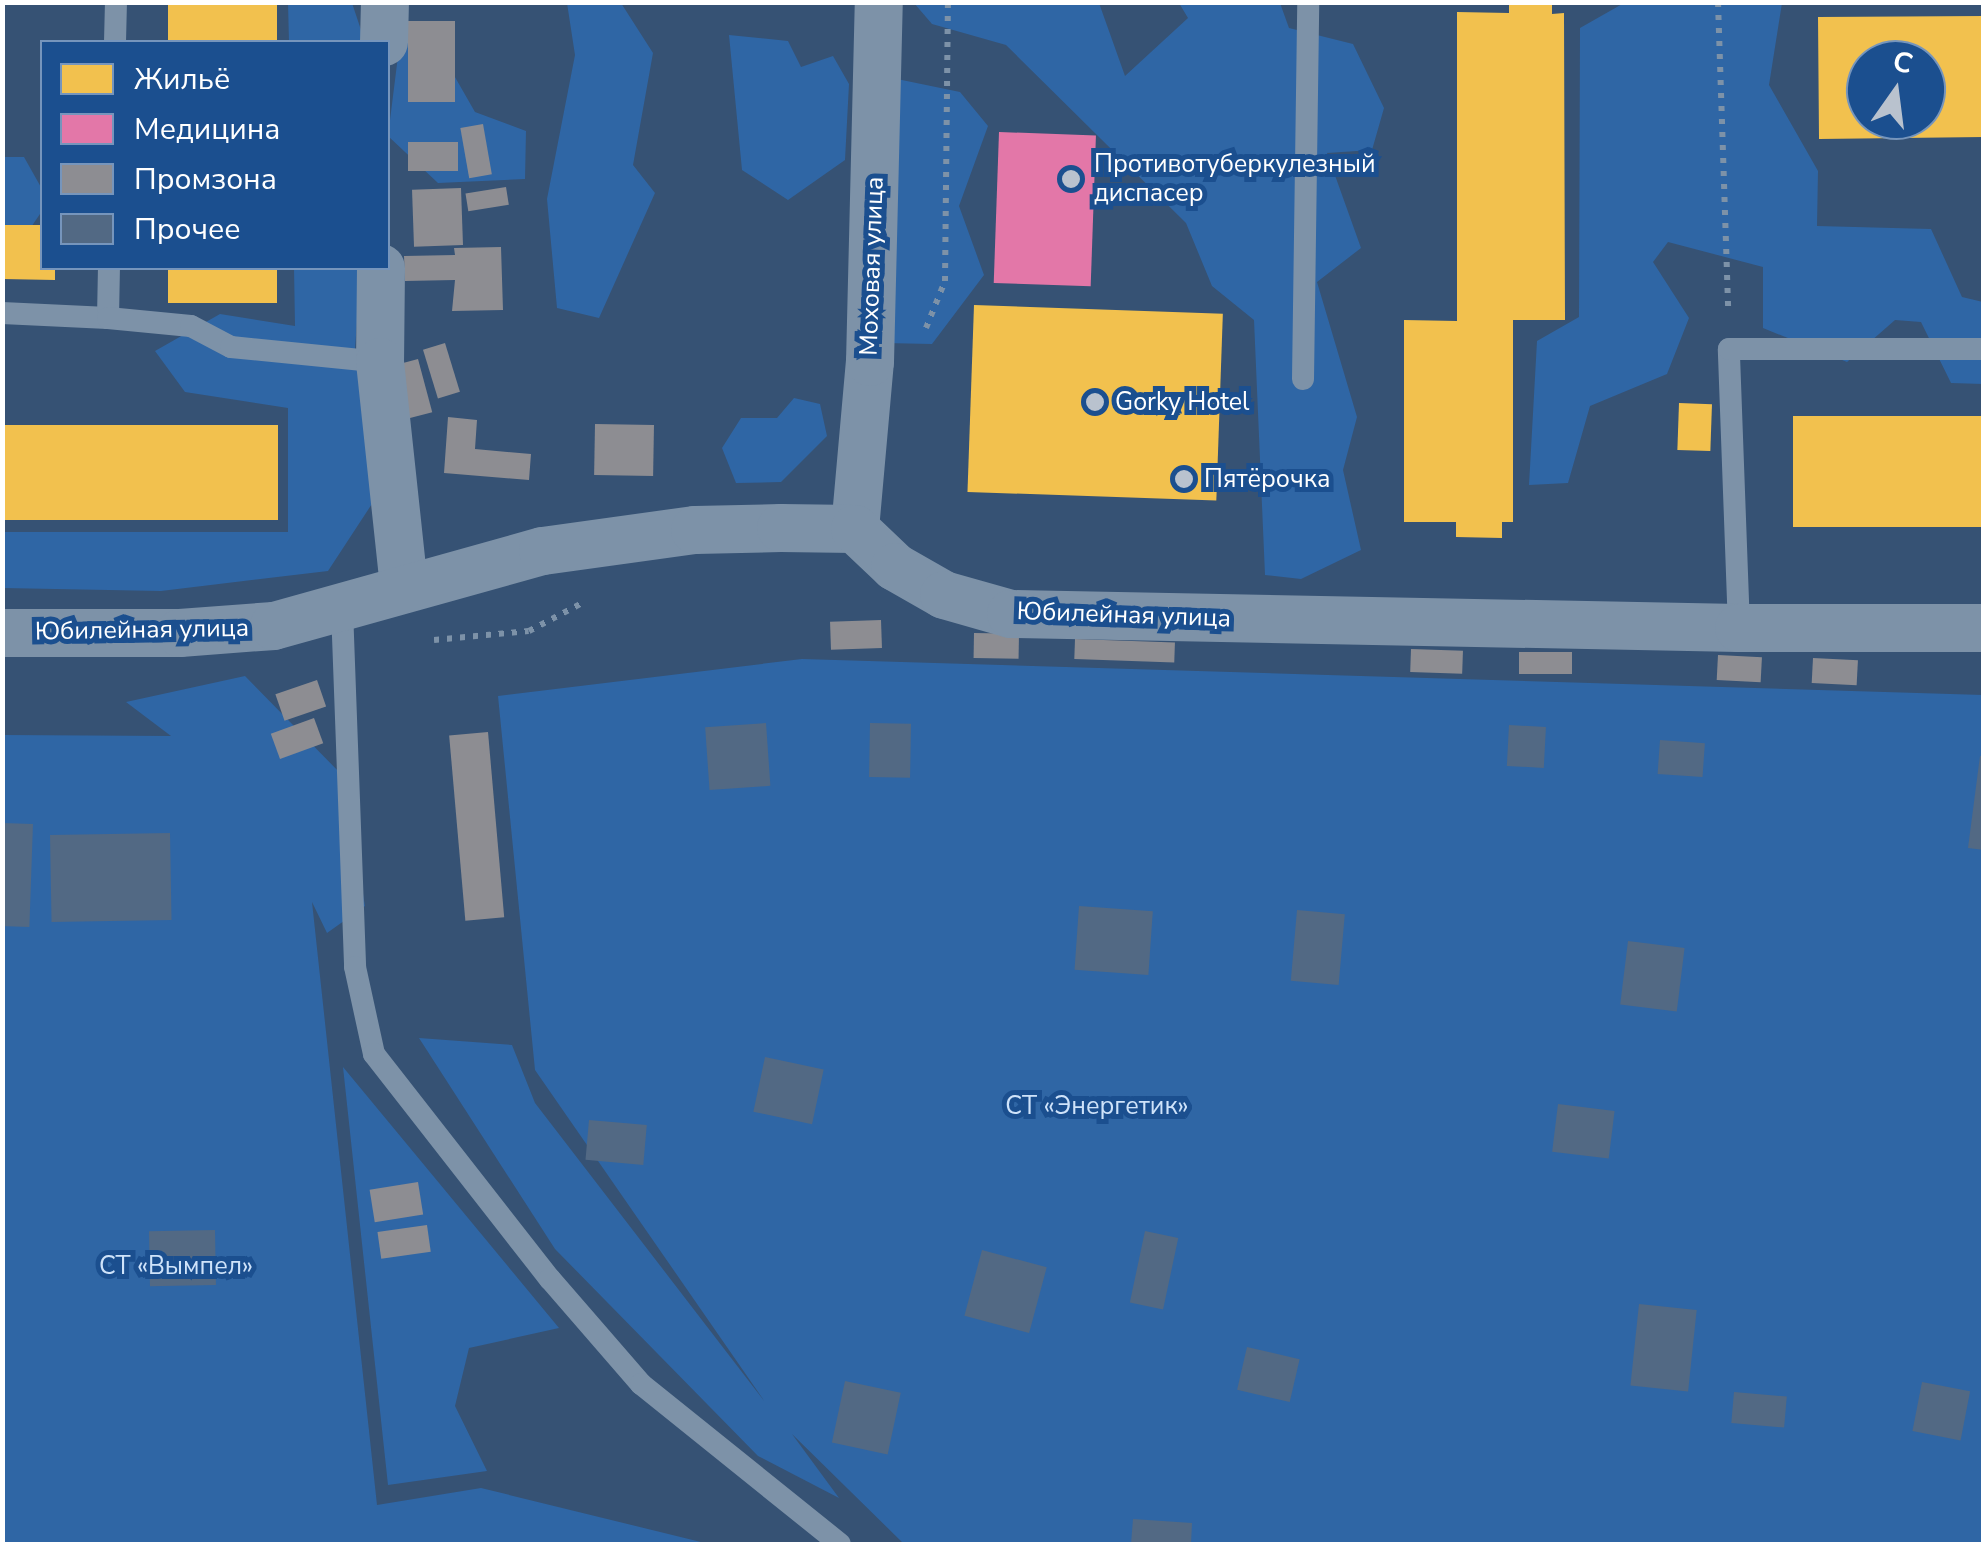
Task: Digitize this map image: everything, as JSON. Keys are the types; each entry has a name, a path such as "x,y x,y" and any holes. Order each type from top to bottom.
{"street":[{"path":"384,40 385,2"},
{"name":"Моховая улица","path":"855,528 870,362 880,2"},
{"path":"381,270 380,362 404,586"},
{"name":"Юбилейная улица","path":"2,633 180,632 274,626 344,629 404,586 543,551 695,530 855,528 895,567 944,595 1011,614 1739,628 1984,628"}],"lane":[{"path":"114,40 116,2"},
{"path":"1303,379 1308,2"},
{"path":"108,318 109,270"},
{"path":"2,314 191,326 232,346 380,362"},
{"path":"1739,628 1729,349 1984,349"},
{"path":"344,629 356,967 374,1054 550,1279 640,1384 840,1544"}],"path":[{"path":"920,344 944,281 948,2"},
{"path":"1718,2 1729,349"},
{"path":"344,629 529,631 591,598"}],"green space":[{"path":"288,3 352,3 364,40 289,40"},
{"path":"567,3 621,3 653,53 633,165 655,193 599,318 557,308 547,199 575,55"},
{"path":"914,3 1099,3 1125,76 1188,18 1179,3 1280,3 1289,28 1353,44 1384,108 1372,150 1327,153 1361,248 1317,282 1357,417 1343,470 1361,550 1301,579 1265,575 1254,320 1212,286 1186,223 1006,45 932,24"},
{"path":"1624,3 1782,3 1769,85 1818,171 1817,226 1931,229 1962,297 1983,302 1983,384 1951,383 1921,322 1895,320 1847,362 1763,328 1763,267 1668,242 1653,262 1689,318 1667,374 1590,406 1568,483 1529,485 1537,341 1579,317 1580,28"},
{"path":"729,35 788,41 801,67 833,56 849,84 845,160 788,200 742,170"},
{"path":"432,37 475,112 526,131 525,179 438,183 390,138 400,40"},
{"path":"897,79 960,92 988,126 959,206 984,275 932,344 884,343"},
{"path":"2,157 24,157 40,185 40,214 6,264 2,262"},
{"path":"294,270 361,270 355,349 383,487 328,571 161,591 3,588 3,532 288,532 288,408 185,392 155,351 220,314 295,326"},
{"path":"794,398 820,404 827,436 781,482 736,483 722,448 741,418 777,418"},
{"name":"СТ «Энергетик»","path":"802,659 1983,695 1983,1544 904,1544 792,1434 839,1498 758,1456 555,1249 419,1038 512,1045 535,1103 765,1402 535,1070 498,696"},
{"name":"СТ «Вымпел»","path":"245,676 343,776 365,906 327,933 312,902 377,1505 481,1488 709,1544 3,1544 3,735 171,736 126,702"},
{"path":"343,1067 559,1328 469,1348 455,1406 487,1471 388,1485"}],"building: Жильё":[{"path":"168,2 277,2 277,40 168,40"},
{"path":"1509,2 1552,2 1552,14 1564,13 1565,320 1513,320 1513,522 1502,522 1502,538 1456,537 1456,522 1404,522 1404,320 1457,321 1457,12 1509,13"},
{"path":"1984,16 1984,137 1946,137 1946,40 1846,40 1846,139 1819,139 1818,17"},
{"path":"2,225 40,225 40,270 55,270 55,280 2,279"},
{"path":"168,270 277,270 277,303 168,303"},
{"name":"Gorky Hotel","path":"974,305 1223,314 1216,501 967,492"},
{"path":"1679,403 1712,404 1710,451 1677,450"},
{"path":"1793,416 1984,416 1984,527 1793,527"},
{"path":"2,425 278,425 278,520 2,520"}],"building: Медицина":[{"path":"999,132 1096,135 1091,286 994,283"}],"building: Промзона":[{"path":"408,21 455,21 455,102 408,102"},
{"path":"483,124 492,174 469,178 460,128"},
{"path":"408,142 458,142 458,171 408,171"},
{"path":"506,187 509,205 468,211 466,193"},
{"path":"461,188 463,245 414,247 412,190"},
{"path":"501,247 503,310 452,311 455,280 405,281 404,256 455,255 454,248"},
{"path":"445,343 460,392 438,398 423,350"},
{"path":"418,359 432,412 406,419 392,366"},
{"path":"448,417 477,420 475,449 531,454 529,480 444,473"},
{"path":"595,424 654,425 653,476 594,475"},
{"path":"881,620 882,648 831,650 830,622"},
{"path":"974,633 1019,634 1019,659 974,658"},
{"path":"1075,639 1175,642 1174,662 1074,659"},
{"path":"1411,649 1463,651 1462,674 1410,672"},
{"path":"1519,652 1572,652 1572,674 1519,674"},
{"path":"1718,655 1762,657 1761,682 1717,680"},
{"path":"1813,658 1858,660 1857,685 1812,683"},
{"path":"317,680 326,706 285,721 275,694"},
{"path":"314,718 323,743 280,759 271,734"},
{"path":"488,732 504,917 465,921 449,735"},
{"path":"418,1182 423,1215 375,1222 370,1190"},
{"path":"427,1225 431,1252 381,1259 377,1232"}],"building: Прочее":[{"path":"766,723 770,786 710,790 705,727"},
{"path":"870,723 911,724 910,778 869,777"},
{"path":"1509,725 1546,727 1544,768 1507,766"},
{"path":"1660,740 1705,743 1703,777 1658,774"},
{"path":"1980,756 1984,756 1984,850 1968,848"},
{"path":"2,823 33,824 29,927 2,926"},
{"path":"170,833 172,920 52,922 50,835"},
{"path":"1079,906 1153,911 1148,975 1075,970"},
{"path":"1297,910 1345,914 1339,985 1291,981"},
{"path":"1628,941 1685,948 1677,1011 1620,1005"},
{"path":"765,1057 824,1069 812,1124 753,1112"},
{"path":"1558,1104 1615,1111 1609,1159 1552,1152"},
{"path":"589,1120 647,1125 643,1165 586,1160"},
{"path":"215,1230 216,1285 150,1286 149,1231"},
{"path":"1145,1231 1178,1238 1163,1309 1130,1302"},
{"path":"982,1250 1047,1267 1029,1333 964,1316"},
{"path":"1639,1304 1697,1310 1688,1392 1630,1386"},
{"path":"1247,1347 1300,1359 1290,1402 1237,1390"},
{"path":"845,1381 901,1393 888,1454 832,1443"},
{"path":"1922,1382 1970,1391 1961,1440 1912,1431"},
{"path":"1734,1392 1787,1397 1784,1428 1731,1423"},
{"path":"1133,1519 1192,1523 1191,1544 1131,1544"}],"place":[{"name":"Противотуберкулезный диспасер","path":"1071,179"},
{"name":"Gorky Hotel","path":"1095,402"},
{"name":"Пятёрочка","path":"1184,479"}]}
